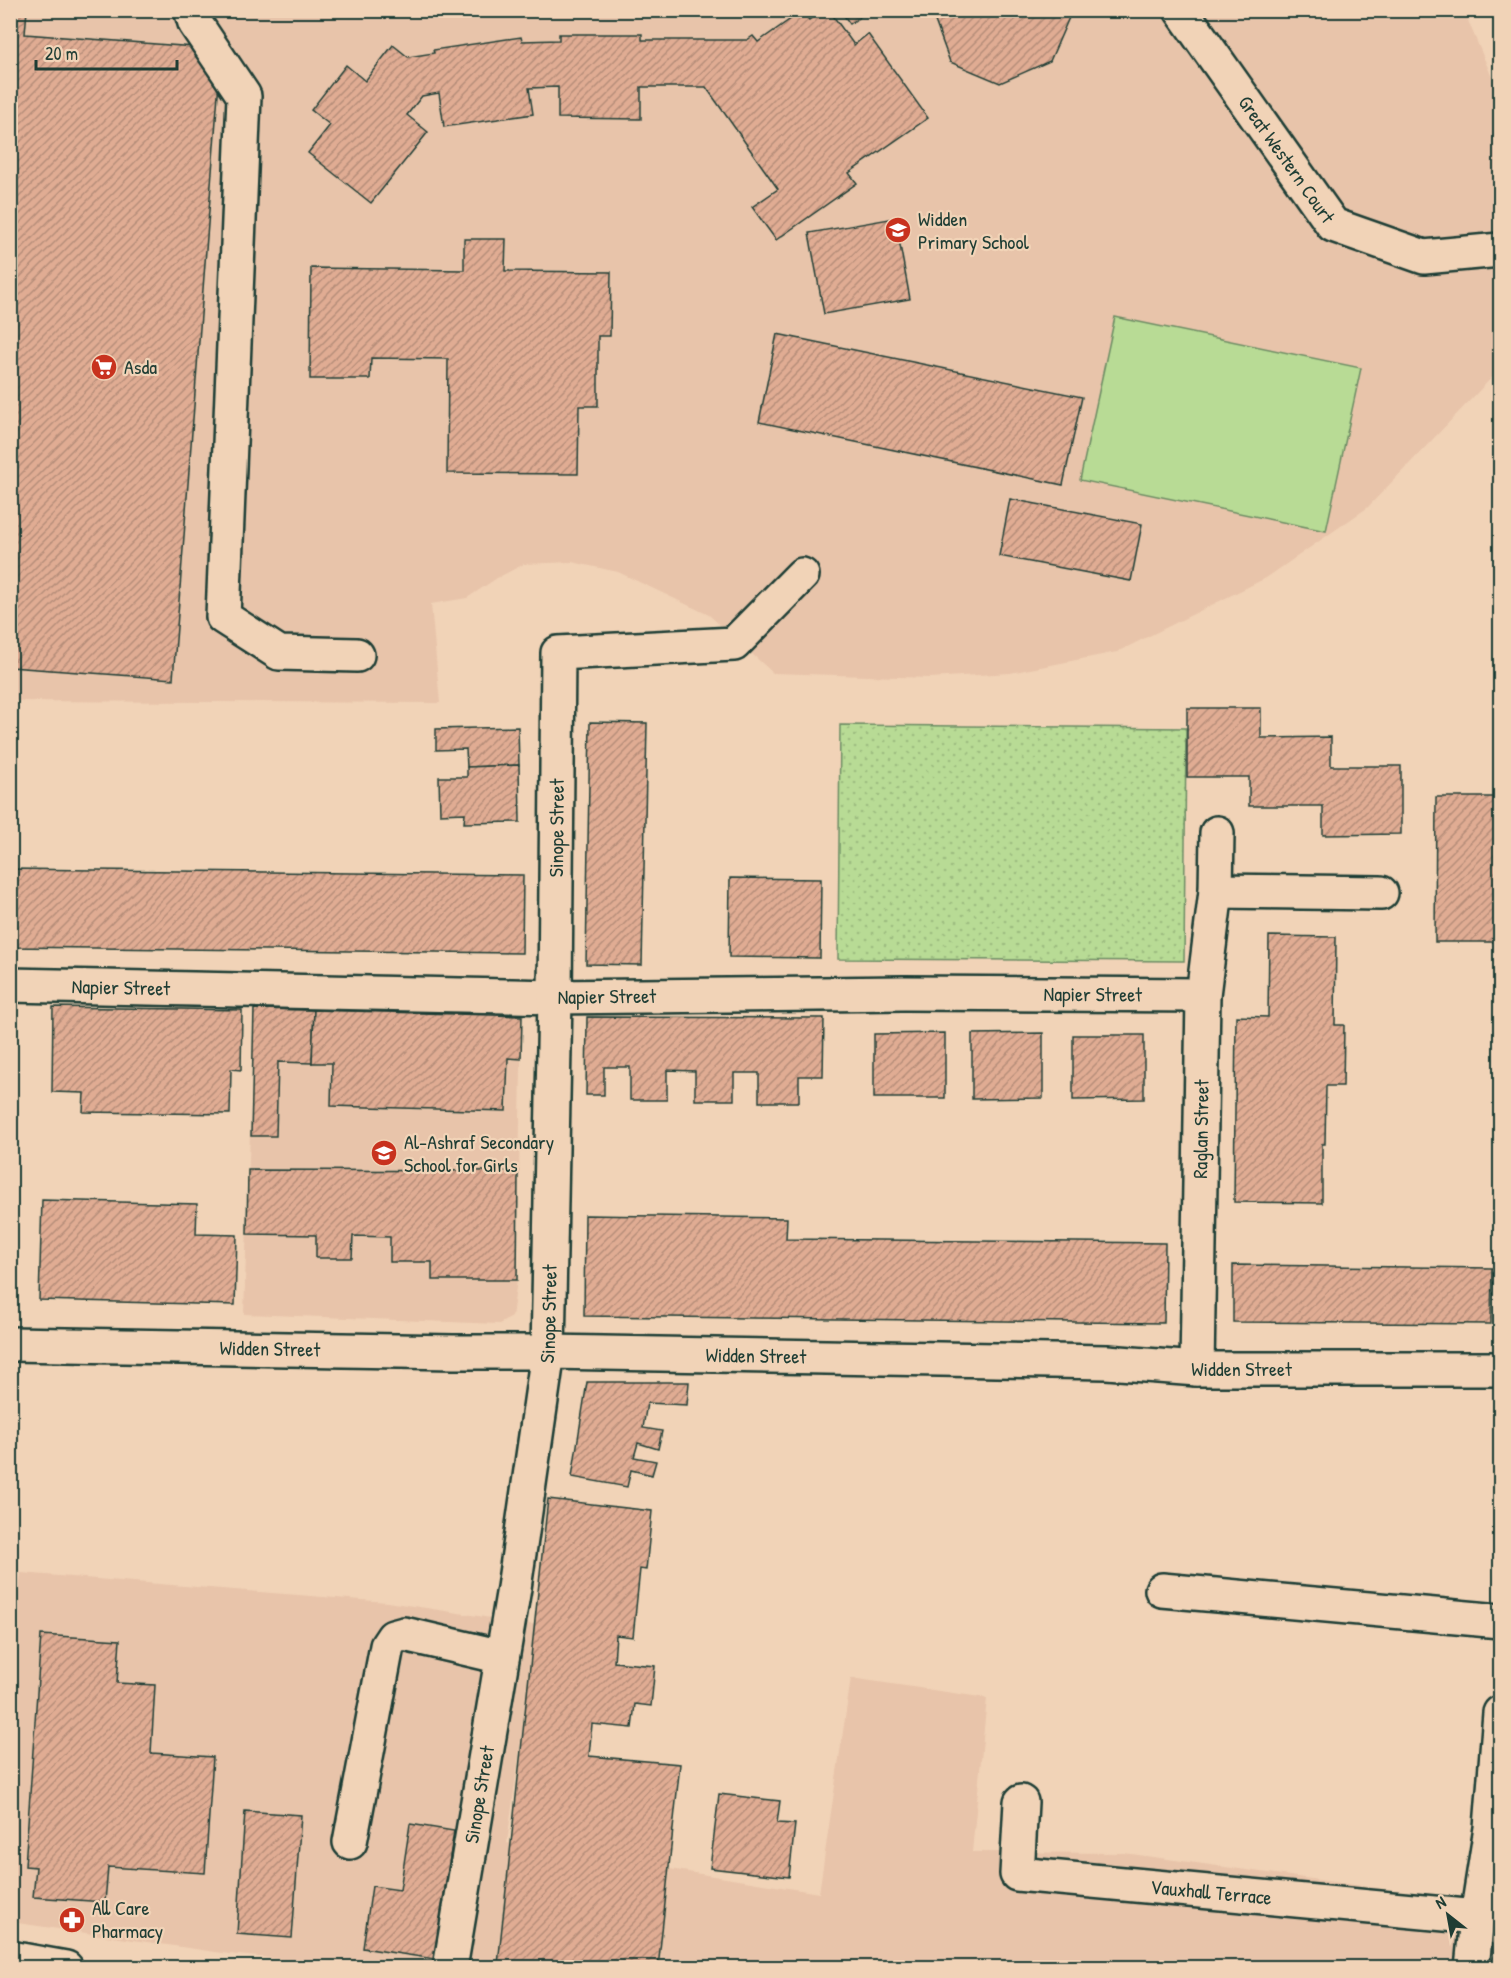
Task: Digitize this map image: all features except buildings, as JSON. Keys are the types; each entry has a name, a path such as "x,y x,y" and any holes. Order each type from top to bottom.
{"street":[{"path":"191,10 195,23 244,96 223,617 279,653 357,655"},
{"name":"Great Western Court","path":"1181,10 1333,225 1424,257 1500,250"},
{"name":"Sinope Street","path":"450,1968 514,1588 548,1352 555,997 558,653 734,644 802,575"},
{"name":"Raglan Street","path":"1197,1369 1203,995 1216,891 1217,833"},
{"path":"1216,891 1381,893"},
{"name":"Napier Street","path":"10,985 555,997 904,993 1203,995"},
{"name":"Widden Street","path":"10,1344 1107,1362 1197,1369 1500,1369"},
{"path":"1162,1590 1500,1621"},
{"path":"350,1842 387,1647 393,1636 404,1634 502,1657"},
{"path":"1472,1968 1477,1917 1496,1829 1500,1713"},
{"name":"Vauxhall Terrace","path":"1021,1802 1017,1874 1477,1917"},
{"path":"10,1958 60,1967"}],"shaded area":[{"name":"Widden Primary School","path":"11,11 1464,11 1500,91 1500,369 1367,508 1266,578 1117,652 1010,673 930,678 773,673 709,615 618,572 572,562 524,564 497,578 467,598 431,604 440,703 11,701"},
{"name":"Al-Ashraf Secondary School for Girls","path":"254,1009 522,1016 517,1280 512,1317 499,1324 244,1314"},
{"path":"21,1573 387,1602 537,1625 507,1843 819,1893 851,1678 987,1698 972,1852 1124,1853 1462,1900 1500,1898 1500,1967 365,1968 229,1954 11,1922 10,1650"}],"green space":[{"path":"1115,317 1361,368 1326,531 1080,480"},
{"path":"840,725 1186,728 1184,961 838,959"}],"place":[{"name":"Widden Primary School","path":"898,230"},
{"name":"Asda","path":"104,367"},
{"name":"Al-Ashraf Secondary School for Girls","path":"384,1153"},
{"name":"All Care Pharmacy","path":"72,1920"}]}
